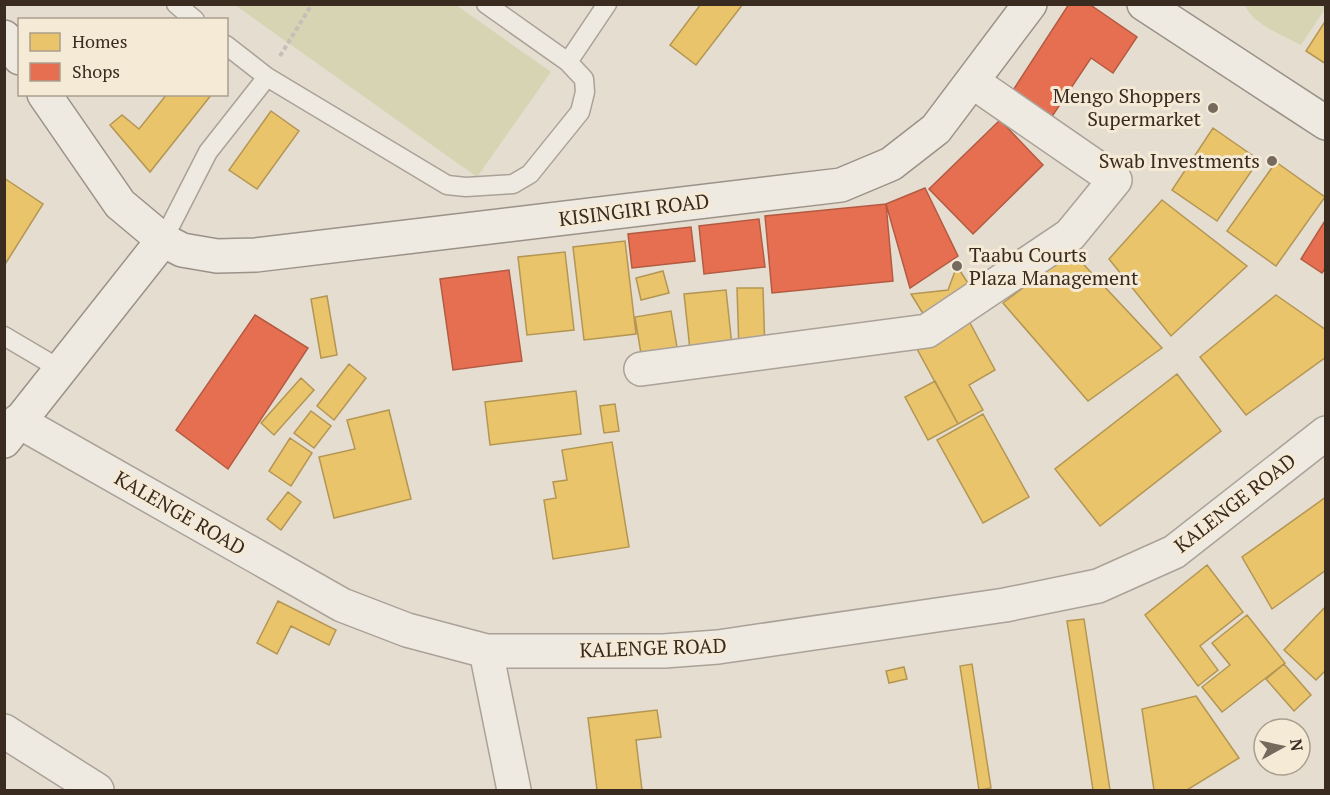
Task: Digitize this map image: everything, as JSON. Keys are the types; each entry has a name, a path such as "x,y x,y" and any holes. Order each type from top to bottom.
{"street":[{"name":"KISINGIRI ROAD","path":"45,96 120,204 163,240 182,250 217,256 256,255 841,185 891,165 936,129 1030,4"},
{"path":"1144,4 1178,14 1326,123"},
{"path":"4,37 18,55"},
{"path":"641,369 927,332 1070,235 1115,180 973,82"},
{"path":"11,431 163,240"},
{"name":"KALENGE ROAD","path":"11,431 342,605 407,630 486,651 664,651 718,647 1005,605 1098,586 1174,552 1326,433"},
{"path":"486,651 514,790"},
{"path":"4,730 96,790"}],"lane":[{"path":"176,4 193,18"},
{"path":"228,47 267,77 447,185 466,187 513,184 530,174 580,112 585,93 584,79 568,62 486,4"},
{"path":"568,62 607,4"},
{"path":"163,240 208,153 267,77"},
{"path":"4,336 60,369"}],"path":[{"path":"267,77 312,4"}],"shaded area":[{"path":"235,5 456,5 551,72 477,177"},
{"path":"1245,5 1325,5 1325,9 1301,45 1254,18"}],"building: Homes":[{"path":"701,4 743,4 696,65 670,45"},
{"path":"1326,20 1326,64 1306,51"},
{"path":"165,96 210,96 150,172 110,125 122,115 139,129"},
{"path":"271,111 299,131 257,189 229,170"},
{"path":"1213,128 1259,160 1217,221 1172,190"},
{"path":"1276,162 1325,197 1276,266 1227,231"},
{"path":"4,178 43,204 4,266"},
{"path":"1162,200 1247,266 1171,336 1109,259"},
{"path":"625,241 636,334 584,340 573,247"},
{"path":"1071,251 1162,348 1088,401 1003,303"},
{"path":"565,252 574,330 527,335 518,257"},
{"path":"957,266 971,288 925,317 911,294 948,290"},
{"path":"663,271 669,293 641,300 636,278"},
{"path":"737,288 763,288 765,352 739,352"},
{"path":"726,290 733,355 691,359 684,294"},
{"path":"1276,295 1326,330 1326,357 1246,415 1200,357"},
{"path":"327,296 337,355 321,358 311,299"},
{"path":"671,311 679,360 643,366 635,317"},
{"path":"969,321 995,370 969,385 983,410 958,424 917,349"},
{"path":"349,364 366,378 334,420 317,406"},
{"path":"1177,374 1221,431 1100,526 1055,469"},
{"path":"301,378 314,390 274,435 261,423"},
{"path":"935,381 958,424 928,440 905,397"},
{"path":"576,391 581,434 490,445 485,402"},
{"path":"615,404 619,431 604,433 600,406"},
{"path":"389,410 411,499 334,518 319,457 355,449 347,420"},
{"path":"311,411 331,426 314,448 294,433"},
{"path":"983,414 1029,497 983,523 937,440"},
{"path":"290,438 312,453 291,486 269,471"},
{"path":"612,442 629,547 553,559 544,500 556,498 553,482 567,480 562,450"},
{"path":"288,492 301,502 281,530 267,519"},
{"path":"1326,497 1326,570 1272,609 1242,557"},
{"path":"1207,565 1243,612 1200,646 1218,670 1198,686 1145,615"},
{"path":"278,601 336,630 329,645 291,626 277,654 257,643"},
{"path":"1326,606 1326,670 1316,680 1284,650"},
{"path":"1247,615 1285,663 1222,712 1202,687 1230,665 1212,643"},
{"path":"1084,619 1110,790 1093,790 1067,621"},
{"path":"972,664 991,788 979,790 960,666"},
{"path":"1284,664 1311,695 1294,711 1266,679"},
{"path":"904,667 907,679 889,683 886,671"},
{"path":"1196,696 1239,758 1187,790 1154,790 1142,709"},
{"path":"657,710 661,737 636,740 642,790 597,790 588,718"}],"building: Shops":[{"path":"1069,4 1089,4 1137,37 1113,73 1091,58 1049,121 1010,95"},
{"path":"1000,120 1043,165 973,234 929,189"},
{"path":"925,188 958,256 910,288 886,204"},
{"path":"886,204 893,281 772,293 765,216"},
{"path":"759,219 765,267 704,274 699,226"},
{"path":"1326,219 1326,267 1322,273 1301,259"},
{"path":"691,227 695,261 632,268 628,234"},
{"path":"509,270 522,361 453,370 440,279"},
{"path":"255,315 308,348 228,469 176,430"}],"place":[{"name":"Mengo Shoppers Supermarket","path":"1213,108"},
{"name":"Swab Investments","path":"1272,161"},
{"name":"Taabu Courts Plaza Management","path":"957,266"}]}
